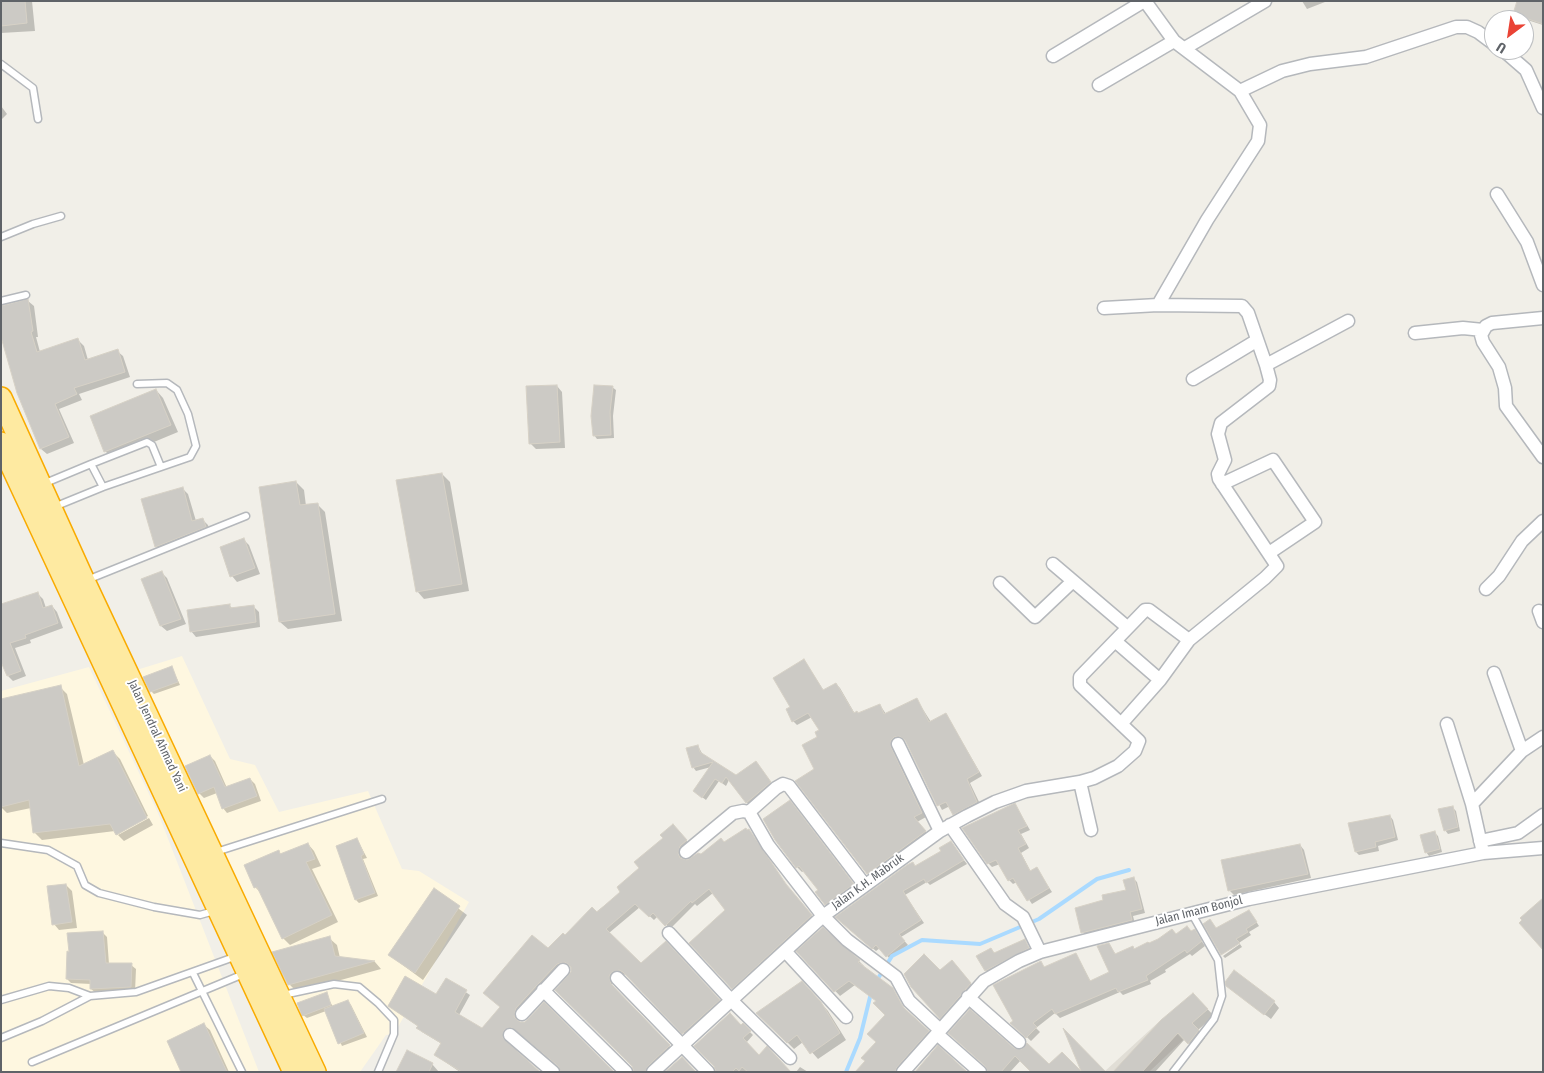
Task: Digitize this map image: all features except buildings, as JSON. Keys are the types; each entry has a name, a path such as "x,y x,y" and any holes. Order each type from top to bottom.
{"highway":[{"name":"Jalan Jendral Ahmad Yani","path":"1,398 84,581 315,1072"},
{"name":"Jalan Jendral Ahmad Yani","path":"1,443 294,1072"}],"street":[{"path":"1053,56 1145,1 1174,41 1240,91 1260,125 1258,141 1207,220 1158,306"},
{"path":"1185,48 1265,1"},
{"path":"1240,91 1282,71 1310,64 1366,57 1456,27 1467,27 1484,36"},
{"path":"1099,85 1174,41"},
{"path":"1514,60 1526,70 1543,108"},
{"path":"1497,194 1527,242 1543,285"},
{"path":"1104,308 1239,304 1248,313 1256,341 1266,364 1270,380 1268,386 1220,423 1218,434 1225,460 1218,474 1222,484 1277,566 1189,640 1160,680 1121,724 1080,685 1079,681 1126,626 1147,609 1189,640"},
{"path":"1415,333 1463,328 1483,330 1492,323 1543,318"},
{"path":"1266,364 1348,321"},
{"path":"1483,330 1483,342 1499,366 1506,406 1543,457"},
{"path":"1193,379 1256,341"},
{"path":"1222,484 1273,460 1315,522 1269,553"},
{"path":"1486,589 1499,576 1522,541 1543,521"},
{"path":"1053,564 1126,626"},
{"path":"1000,583 1035,617 1073,581"},
{"path":"1115,641 1160,680"},
{"path":"1494,673 1522,751"},
{"name":"Jalan K.H. Mabruk","path":"653,1072 823,916 864,884 945,828 995,802 1026,791 1080,782 1106,773 1135,751 1138,741 1121,724"},
{"path":"1447,724 1472,804 1481,847 1518,833 1543,815"},
{"path":"1472,804 1522,751 1543,737"},
{"path":"898,744 945,828 1005,904 1026,922 1040,952"},
{"path":"1080,782 1091,830"},
{"path":"686,852 732,813 748,812 776,788 787,784 864,884"},
{"path":"748,812 768,845 823,916 847,940 896,977 909,1001 980,1072"},
{"name":"Jalan Imam Bonjol","path":"903,1072 984,981 1019,961 1040,952 1249,899 1481,847 1543,848"},
{"path":"669,933 731,1000 790,1058"},
{"path":"785,951 846,1018"},
{"path":"522,1014 563,970"},
{"path":"616,978 708,1072"},
{"path":"543,990 626,1072"},
{"path":"968,997 1019,1042"},
{"path":"510,1034 553,1072"}],"lane":[{"path":"1,64 33,88 38,119"},
{"path":"1,237 33,224 61,216"},
{"path":"1,301 26,295"},
{"path":"51,509 103,487 190,457 196,446 188,414 177,390 168,383 137,384"},
{"path":"40,486 147,442 152,445 161,467"},
{"path":"91,464 103,487"},
{"path":"84,581 246,516"},
{"path":"213,854 382,799"},
{"path":"1,843 48,850 77,866 85,885 100,893 154,907 200,914 218,910"},
{"path":"1173,1072 1214,1019 1222,996 1218,960 1192,914"},
{"path":"1,1038 42,1021 90,996 136,992 193,973 243,964"},
{"path":"32,1062 202,990 243,964"},
{"path":"193,973 242,1072"},
{"path":"279,996 334,984 359,987 394,1020 394,1034 378,1072"},
{"path":"1,1000 49,986 70,988 90,996"}],"shaded area":[{"path":"182,656 230,759 255,765 279,812 368,791 402,869 419,871 469,902 394,1034 386,1035 360,1072 322,1072 130,672"},
{"path":"89,667 158,813 259,1072 1,1072 1,691"},
{"path":"1163,1018 1183,1040 1149,1072 1104,1072"}],"waterway":[{"path":"877,980 892,956 922,940 980,944 1039,919 1097,879 1129,870"},
{"path":"846,1072 860,1038 871,993"}]}
